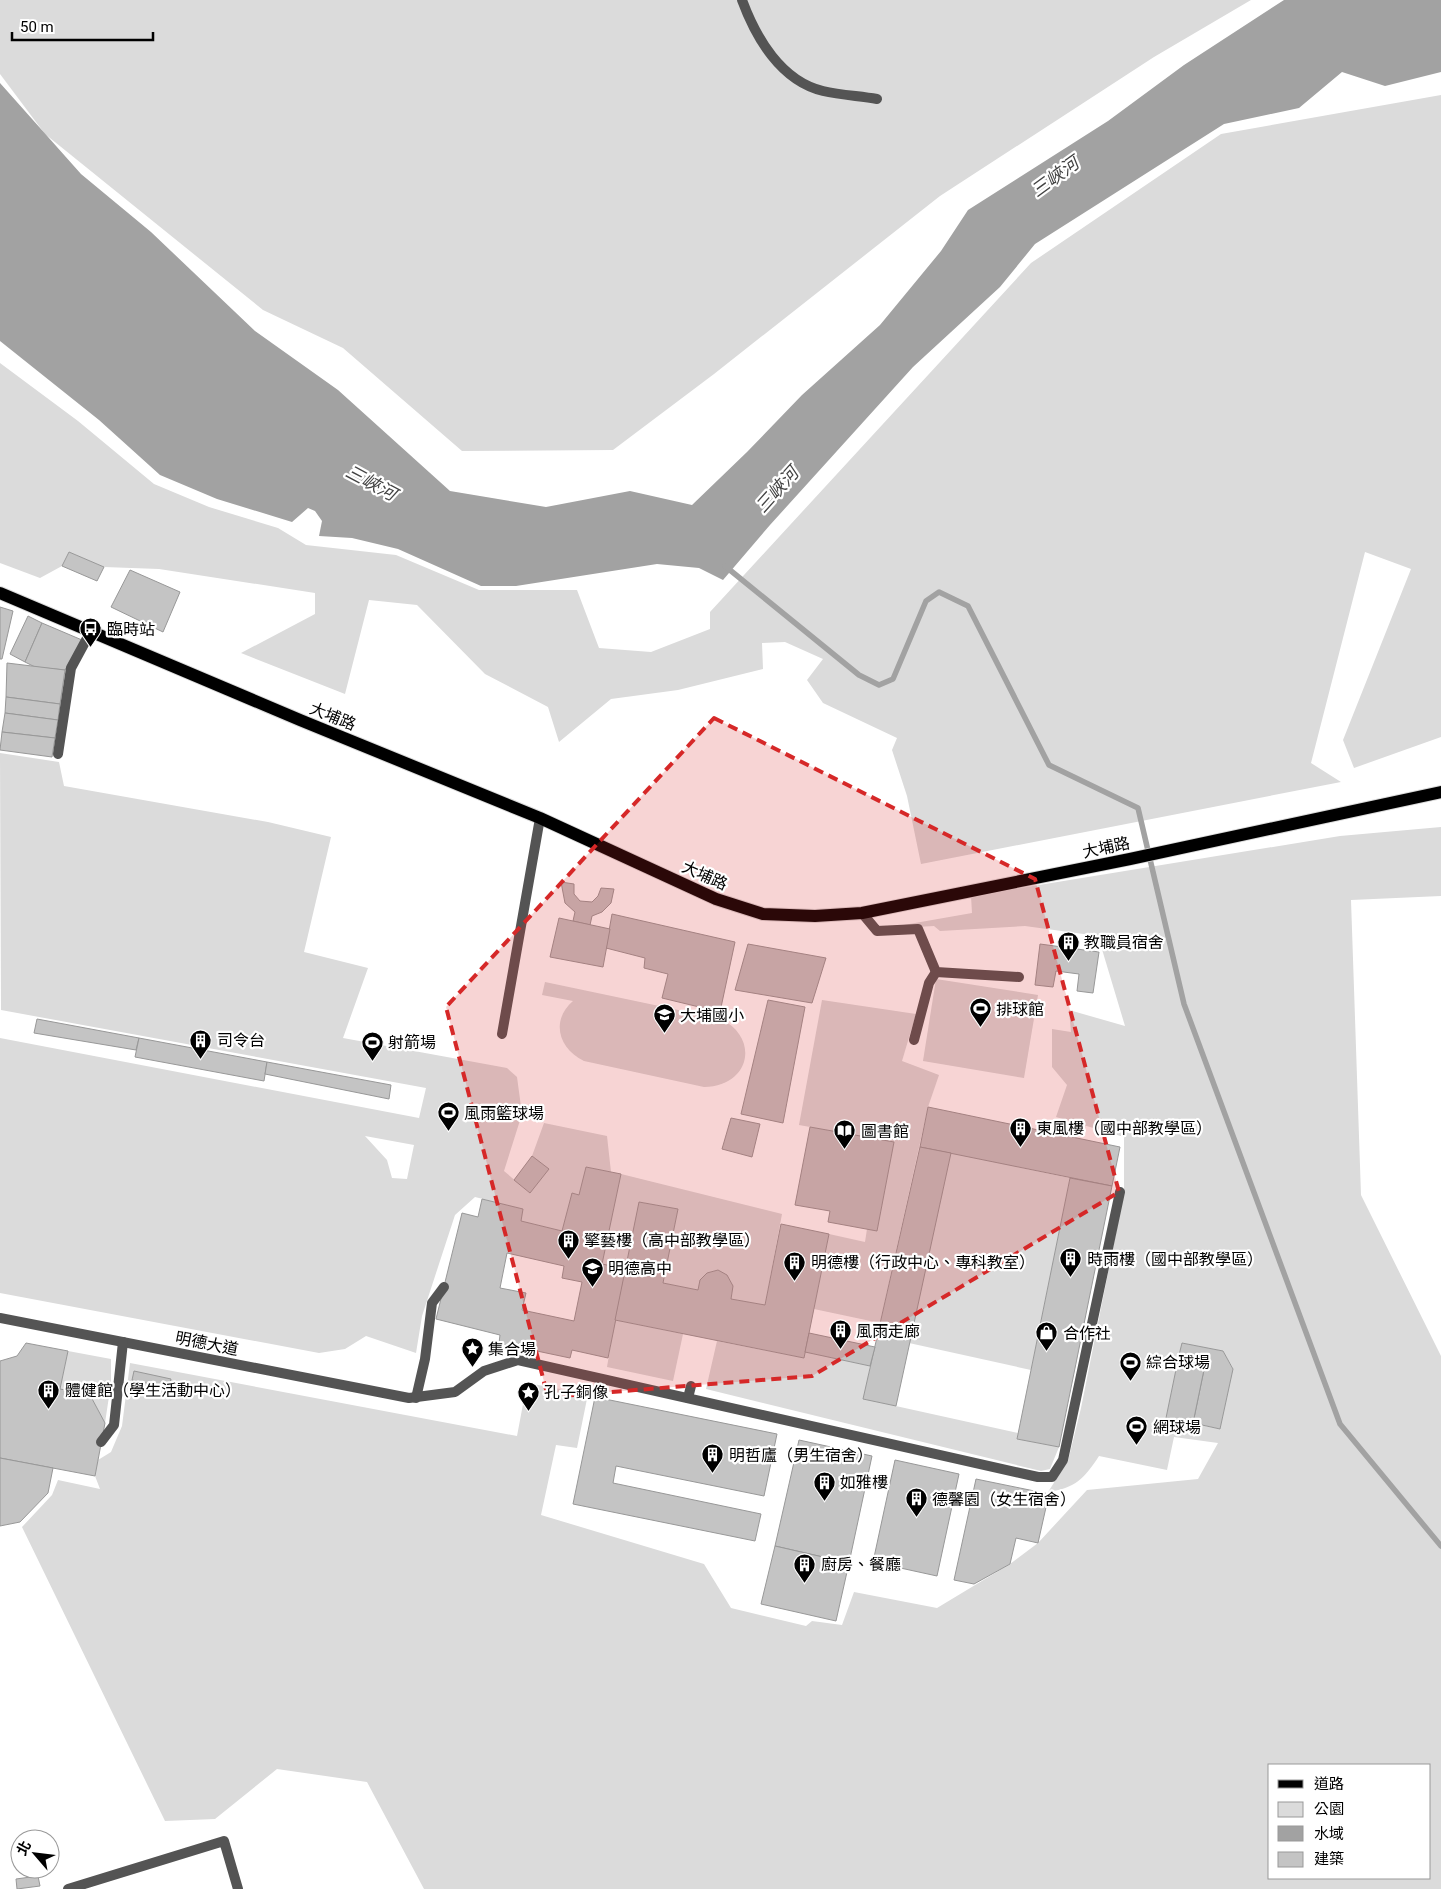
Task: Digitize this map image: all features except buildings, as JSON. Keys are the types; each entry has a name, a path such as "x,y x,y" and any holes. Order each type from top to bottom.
{"main road":[{"name":"大埔路","path":"0,593 300,720 540,818 716,899 763,914 815,916 862,913 1130,859 1441,792"}],"street":[{"path":"742,0 749,19 769,52 796,80 822,91 877,99"},
{"path":"58,754 71,668 91,631"},
{"path":"502,1034 540,818"},
{"path":"862,913 876,931 918,929 936,972"},
{"path":"936,972 1019,977"},
{"path":"914,1040 928,983 936,972"},
{"name":"明德大道","path":"0,1318 413,1398 455,1392 484,1371 518,1360 1038,1477 1052,1477 1063,1460 1120,1192"},
{"path":"413,1398 424,1359 432,1303 444,1287"},
{"path":"101,1442 114,1424 123,1342"},
{"path":"688,1398 691,1386"},
{"path":"68,1889 224,1841 238,1889"}],"highlighted area":[{"path":"714,718 1035,879 1119,1192 812,1376 548,1397 446,1007"}],"green space":[{"path":"0,0 1251,0 1154,57 940,196 714,374 613,450 462,451 343,348 263,310 45,134 0,74"},
{"path":"1441,95 1441,737 1354,768 1343,740 1411,569 1365,552 1311,763 1341,782 921,864 907,796 892,750 897,738 823,703 807,680 823,659 785,642 762,643 763,669 678,690 611,699 559,742 548,707 485,674 417,605 369,600 345,694 241,653 315,614 315,593 159,569 104,567 69,552 62,566 40,578 0,563 0,363 78,421 154,484 209,507 278,528 306,545 396,555 479,590 577,590 599,648 651,652 710,629 710,612 1031,263 1221,134"},
{"path":"0,753 59,762 64,786 268,822 331,837 304,952 368,968 343,1038 507,1068 517,1077 522,1114 504,1171 530,1193 548,1169 532,1156 544,1123 607,1136 611,1172 586,1167 579,1195 572,1193 562,1231 521,1221 523,1209 475,1197 455,1215 422,1316 416,1353 366,1336 345,1349 319,1353 0,1293 0,1038 419,1118 426,1088 1,1010","holes":["365,1136 414,1145 407,1179 392,1178 387,1160"]},
{"path":"1441,827 1441,896 1351,900 1361,1195 1441,1356 1441,1889 424,1889 367,1782 277,1769 215,1819 165,1821 22,1527 52,1495 58,1480 100,1489 95,1476 98,1460 111,1452 122,1426 130,1363 517,1436 527,1383 588,1394 577,1448 556,1445 541,1515 704,1564 731,1608 806,1626 812,1621 842,1625 854,1592 937,1608 1010,1564 1038,1543 1087,1490 1198,1479 1218,1443 1174,1437 1167,1470 1099,1456 1078,1481 1065,1488 1048,1492 1068,1461 1081,1408 1124,1193 1124,1137 1056,1117 1067,1085 1052,1067 1052,1029 1071,1032 1069,1010 1125,1026 1098,936 1025,926 940,931 934,926 898,928 898,926 972,913 971,896 1340,836","holes":["1182,1343 1223,1351 1233,1368 1220,1429 1166,1418"]},
{"name":"排球館","path":"936,979 1038,995 1024,1078 923,1061"},
{"path":"545,982 721,1019 734,1028 742,1038 745,1049 740,1071 731,1079 719,1085 704,1087 584,1061 568,1049 560,1034 562,1017 573,1001 542,995"},
{"path":"822,1000 916,1014 902,1061 939,1075 928,1107 880,1323 814,1309 829,1234 865,1242 867,1229 877,1230 894,1142 799,1125"},
{"path":"951,1153 1070,1178 1031,1370 909,1343"},
{"path":"621,1174 782,1214 765,1305 731,1299 731,1282 729,1278 718,1270 704,1276 698,1290 663,1283 678,1209 640,1202 626,1269 602,1264"},
{"path":"615,1320 683,1334 673,1381 607,1367"},
{"path":"717,1341 804,1358 805,1352 870,1366 864,1399 1018,1433 1017,1439 1059,1447 1050,1469 1041,1471 706,1389"},
{"path":"68,1351 111,1359 111,1383 105,1423 90,1395 60,1389"}],"water":[{"name":"三峽河","path":"1284,0 1441,0 1441,72 1385,86 1342,72 1299,108 1224,124 1035,244 1000,287 913,367 770,525 723,580 699,568 657,564 516,586 481,586 398,549 352,538 319,536 322,521 315,511 308,508 292,522 217,499 160,475 99,420 0,341 0,83 81,174 151,232 255,331 338,390 450,491 546,507 630,491 692,505 802,395 880,325 941,251 968,210 1108,121 1184,65"}],"waterway":[{"path":"725,566 859,675 879,685 893,679 926,601 939,592 968,606 1049,765 1138,808 1184,1004 1340,1424 1441,1546"}],"place":[{"name":"臨時站","path":"91,648"},
{"name":"教職員宿舍","path":"1068,961"},
{"name":"排球館","path":"980,1028"},
{"name":"大埔國小","path":"664,1034"},
{"name":"司令台","path":"201,1059"},
{"name":"射箭場","path":"372,1061"},
{"name":"風雨籃球場","path":"448,1132"},
{"name":"東風樓（國中部教學區）","path":"1020,1147"},
{"name":"圖書館","path":"845,1150"},
{"name":"擎藝樓（高中部教學區）","path":"568,1259"},
{"name":"時雨樓（國中部教學區）","path":"1071,1278"},
{"name":"明德樓（行政中心、專科教室）","path":"795,1281"},
{"name":"明德高中","path":"592,1287"},
{"name":"風雨走廊","path":"840,1350"},
{"name":"合作社","path":"1047,1352"},
{"name":"集合場","path":"472,1368"},
{"name":"綜合球場","path":"1130,1381"},
{"name":"體健館（學生活動中心）","path":"49,1409"},
{"name":"孔子銅像","path":"528,1411"},
{"name":"網球場","path":"1137,1446"},
{"name":"明哲廬（男生宿舍）","path":"713,1474"},
{"name":"如雅樓","path":"824,1501"},
{"name":"德馨園（女生宿舍）","path":"916,1518"},
{"name":"廚房、餐廳","path":"805,1583"}]}
